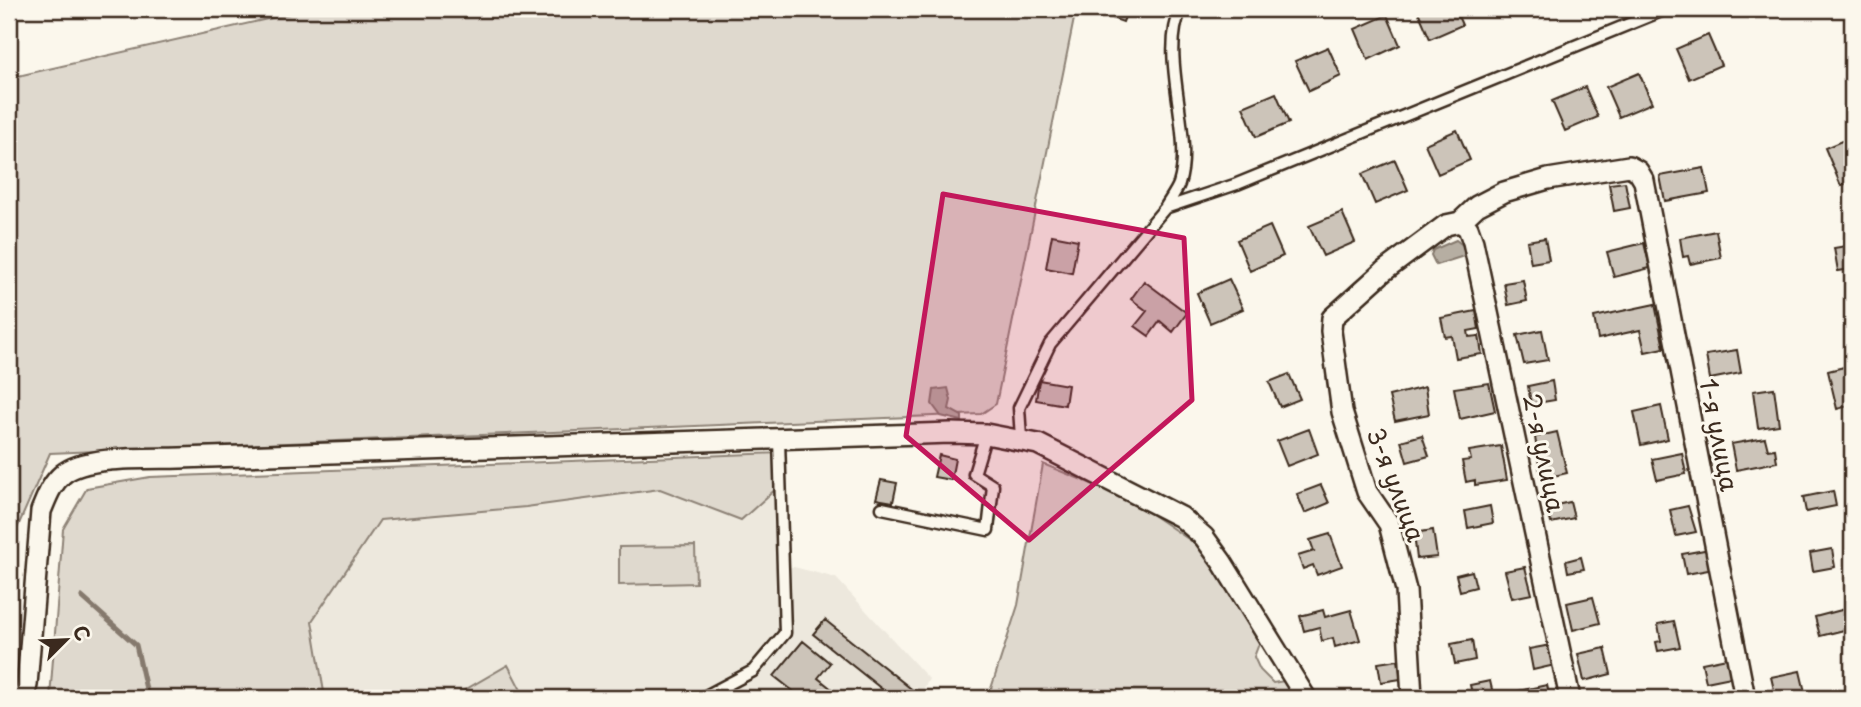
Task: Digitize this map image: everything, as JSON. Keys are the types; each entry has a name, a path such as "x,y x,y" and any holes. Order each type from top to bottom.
{"street":[{"name":"1-я улица","path":"1460,222 1477,206 1495,197 1548,179 1629,166 1638,171 1644,181 1745,698"},
{"name":"3-я улица","path":"1412,698 1406,590 1389,524 1367,492 1342,412 1331,331 1332,318 1350,300 1446,225 1460,222"},
{"name":"2-я улица","path":"1460,222 1468,228 1473,242 1570,698"},
{"path":"24,698 41,511 50,488 64,472 84,465 180,458 986,434 1021,438 1094,471 1181,517 1204,537 1307,698"}],"lane":[{"path":"1021,438 1019,408 1050,344 1165,208 1179,185 1183,152 1174,51 1181,9"},
{"path":"1165,208 1237,184 1666,9"},
{"path":"882,508 988,530 993,486 974,474 986,434"},
{"path":"702,698 752,671 785,633 779,440"}],"highlighted area":[{"path":"943,194 1184,238 1192,400 1029,540 906,436"}],"shaded area":[{"path":"311,9 1076,9 996,404 981,414 50,453 15,533 9,606 9,78"},
{"path":"1456,240 1464,246 1464,256 1436,265 1431,255 1433,250"},
{"path":"948,388 951,400 949,409 962,416 962,421 941,416 932,404 934,390"},
{"path":"780,453 786,480 741,520 660,489 526,507 380,520 312,621 325,698 50,698 63,529 87,488 150,477"},
{"path":"772,457 777,566 794,567 836,578 929,679 919,698 240,698 354,480"},
{"path":"1043,464 1129,499 1206,551 1260,641 1254,657 1260,670 1273,683 1284,681 1295,698 988,698 1018,605"},
{"path":"695,546 696,583 619,585 619,547"},
{"path":"508,665 522,692 511,698 451,698"}],"building":[{"path":"1096,9 1128,9 1123,22 1095,12"},
{"path":"1417,9 1455,9 1462,25 1430,39"},
{"path":"1387,15 1400,45 1368,60 1355,29"},
{"path":"1708,35 1721,65 1689,79 1676,49"},
{"path":"1328,47 1341,76 1309,91 1295,61"},
{"path":"1639,73 1652,103 1619,117 1606,87"},
{"path":"1585,87 1598,117 1565,131 1552,101"},
{"path":"1276,93 1289,123 1256,137 1243,107"},
{"path":"1457,130 1470,160 1438,174 1425,144"},
{"path":"1844,140 1849,150 1852,149 1850,192 1846,183 1841,186 1825,148"},
{"path":"1395,160 1408,190 1375,204 1362,174"},
{"path":"1704,168 1709,193 1665,201 1660,176"},
{"path":"1625,182 1630,208 1614,211 1609,184"},
{"path":"1342,212 1355,242 1323,256 1309,226"},
{"path":"1270,226 1283,256 1250,271 1237,240"},
{"path":"1716,231 1721,258 1690,264 1688,256 1683,257 1680,238"},
{"path":"1052,235 1078,240 1072,273 1046,268"},
{"path":"1545,238 1549,260 1531,263 1527,241"},
{"path":"1644,243 1650,268 1614,277 1607,252"},
{"path":"1852,245 1852,269 1838,271 1834,248"},
{"path":"1229,279 1243,309 1210,323 1197,293"},
{"path":"1523,280 1527,301 1508,305 1504,283"},
{"path":"1144,281 1187,313 1173,332 1160,321 1149,336 1135,326 1147,311 1131,299"},
{"path":"1655,304 1664,348 1645,352 1640,330 1598,339 1594,317"},
{"path":"1476,311 1479,329 1468,331 1469,337 1479,336 1482,354 1456,358 1452,336 1445,337 1441,318"},
{"path":"1542,330 1548,360 1524,364 1517,335"},
{"path":"1737,350 1741,373 1710,379 1706,355"},
{"path":"1844,367 1849,389 1852,388 1852,405 1837,409 1828,371"},
{"path":"1289,374 1300,399 1280,407 1269,382"},
{"path":"1039,380 1068,385 1065,405 1036,400"},
{"path":"1552,381 1555,400 1531,404 1528,386"},
{"path":"1489,383 1495,411 1460,419 1454,388"},
{"path":"1425,387 1429,414 1395,421 1389,396"},
{"path":"1774,388 1779,425 1758,428 1753,391"},
{"path":"1661,406 1668,439 1641,445 1634,412"},
{"path":"1309,429 1318,454 1287,466 1277,441"},
{"path":"1557,432 1567,473 1541,479 1535,437"},
{"path":"1422,435 1429,456 1407,462 1401,441"},
{"path":"1765,438 1768,450 1775,449 1777,462 1736,470 1731,444"},
{"path":"1501,446 1507,480 1475,485 1475,480 1466,482 1462,461 1471,460 1469,451"},
{"path":"1682,453 1686,474 1657,480 1652,459"},
{"path":"939,455 955,459 951,480 934,477"},
{"path":"881,480 897,483 893,502 876,499"},
{"path":"1321,485 1329,503 1305,513 1297,494"},
{"path":"1833,491 1836,506 1806,512 1803,497"},
{"path":"1570,502 1574,518 1551,523 1547,507"},
{"path":"1490,506 1493,523 1468,528 1465,511"},
{"path":"1688,506 1696,532 1676,536 1670,510"},
{"path":"1433,530 1437,557 1417,559 1414,533"},
{"path":"1330,534 1342,566 1317,575 1313,565 1303,569 1298,556 1314,551 1310,540"},
{"path":"1710,549 1714,569 1686,574 1682,554"},
{"path":"1832,549 1835,567 1813,571 1810,553"},
{"path":"1581,557 1584,569 1568,572 1566,561"},
{"path":"1525,567 1532,594 1512,598 1505,571"},
{"path":"1472,571 1476,587 1460,591 1456,575"},
{"path":"1593,597 1600,623 1573,630 1567,603"},
{"path":"1849,608 1852,624 1847,625 1848,629 1820,636 1815,617"},
{"path":"1323,610 1325,617 1351,610 1360,640 1335,647 1333,638 1322,641 1319,627 1304,631 1300,616"},
{"path":"825,620 915,692 910,698 893,698 813,634"},
{"path":"1674,621 1680,647 1658,651 1656,642 1661,641 1658,624"},
{"path":"1472,640 1475,660 1455,664 1451,644"},
{"path":"803,641 830,663 818,678 843,698 802,698 774,676"},
{"path":"1551,645 1555,665 1533,670 1529,649"},
{"path":"1605,648 1611,674 1584,681 1578,654"},
{"path":"1727,658 1731,677 1706,682 1702,663"},
{"path":"1398,660 1401,679 1381,682 1378,663"},
{"path":"1800,671 1805,692 1776,698 1771,677"},
{"path":"1490,681 1494,698 1473,698 1470,685"},
{"path":"1547,685 1550,698 1519,698 1518,691"}],"waterway":[{"path":"9,421 11,433"},
{"path":"82,597 136,645 148,698"}]}
